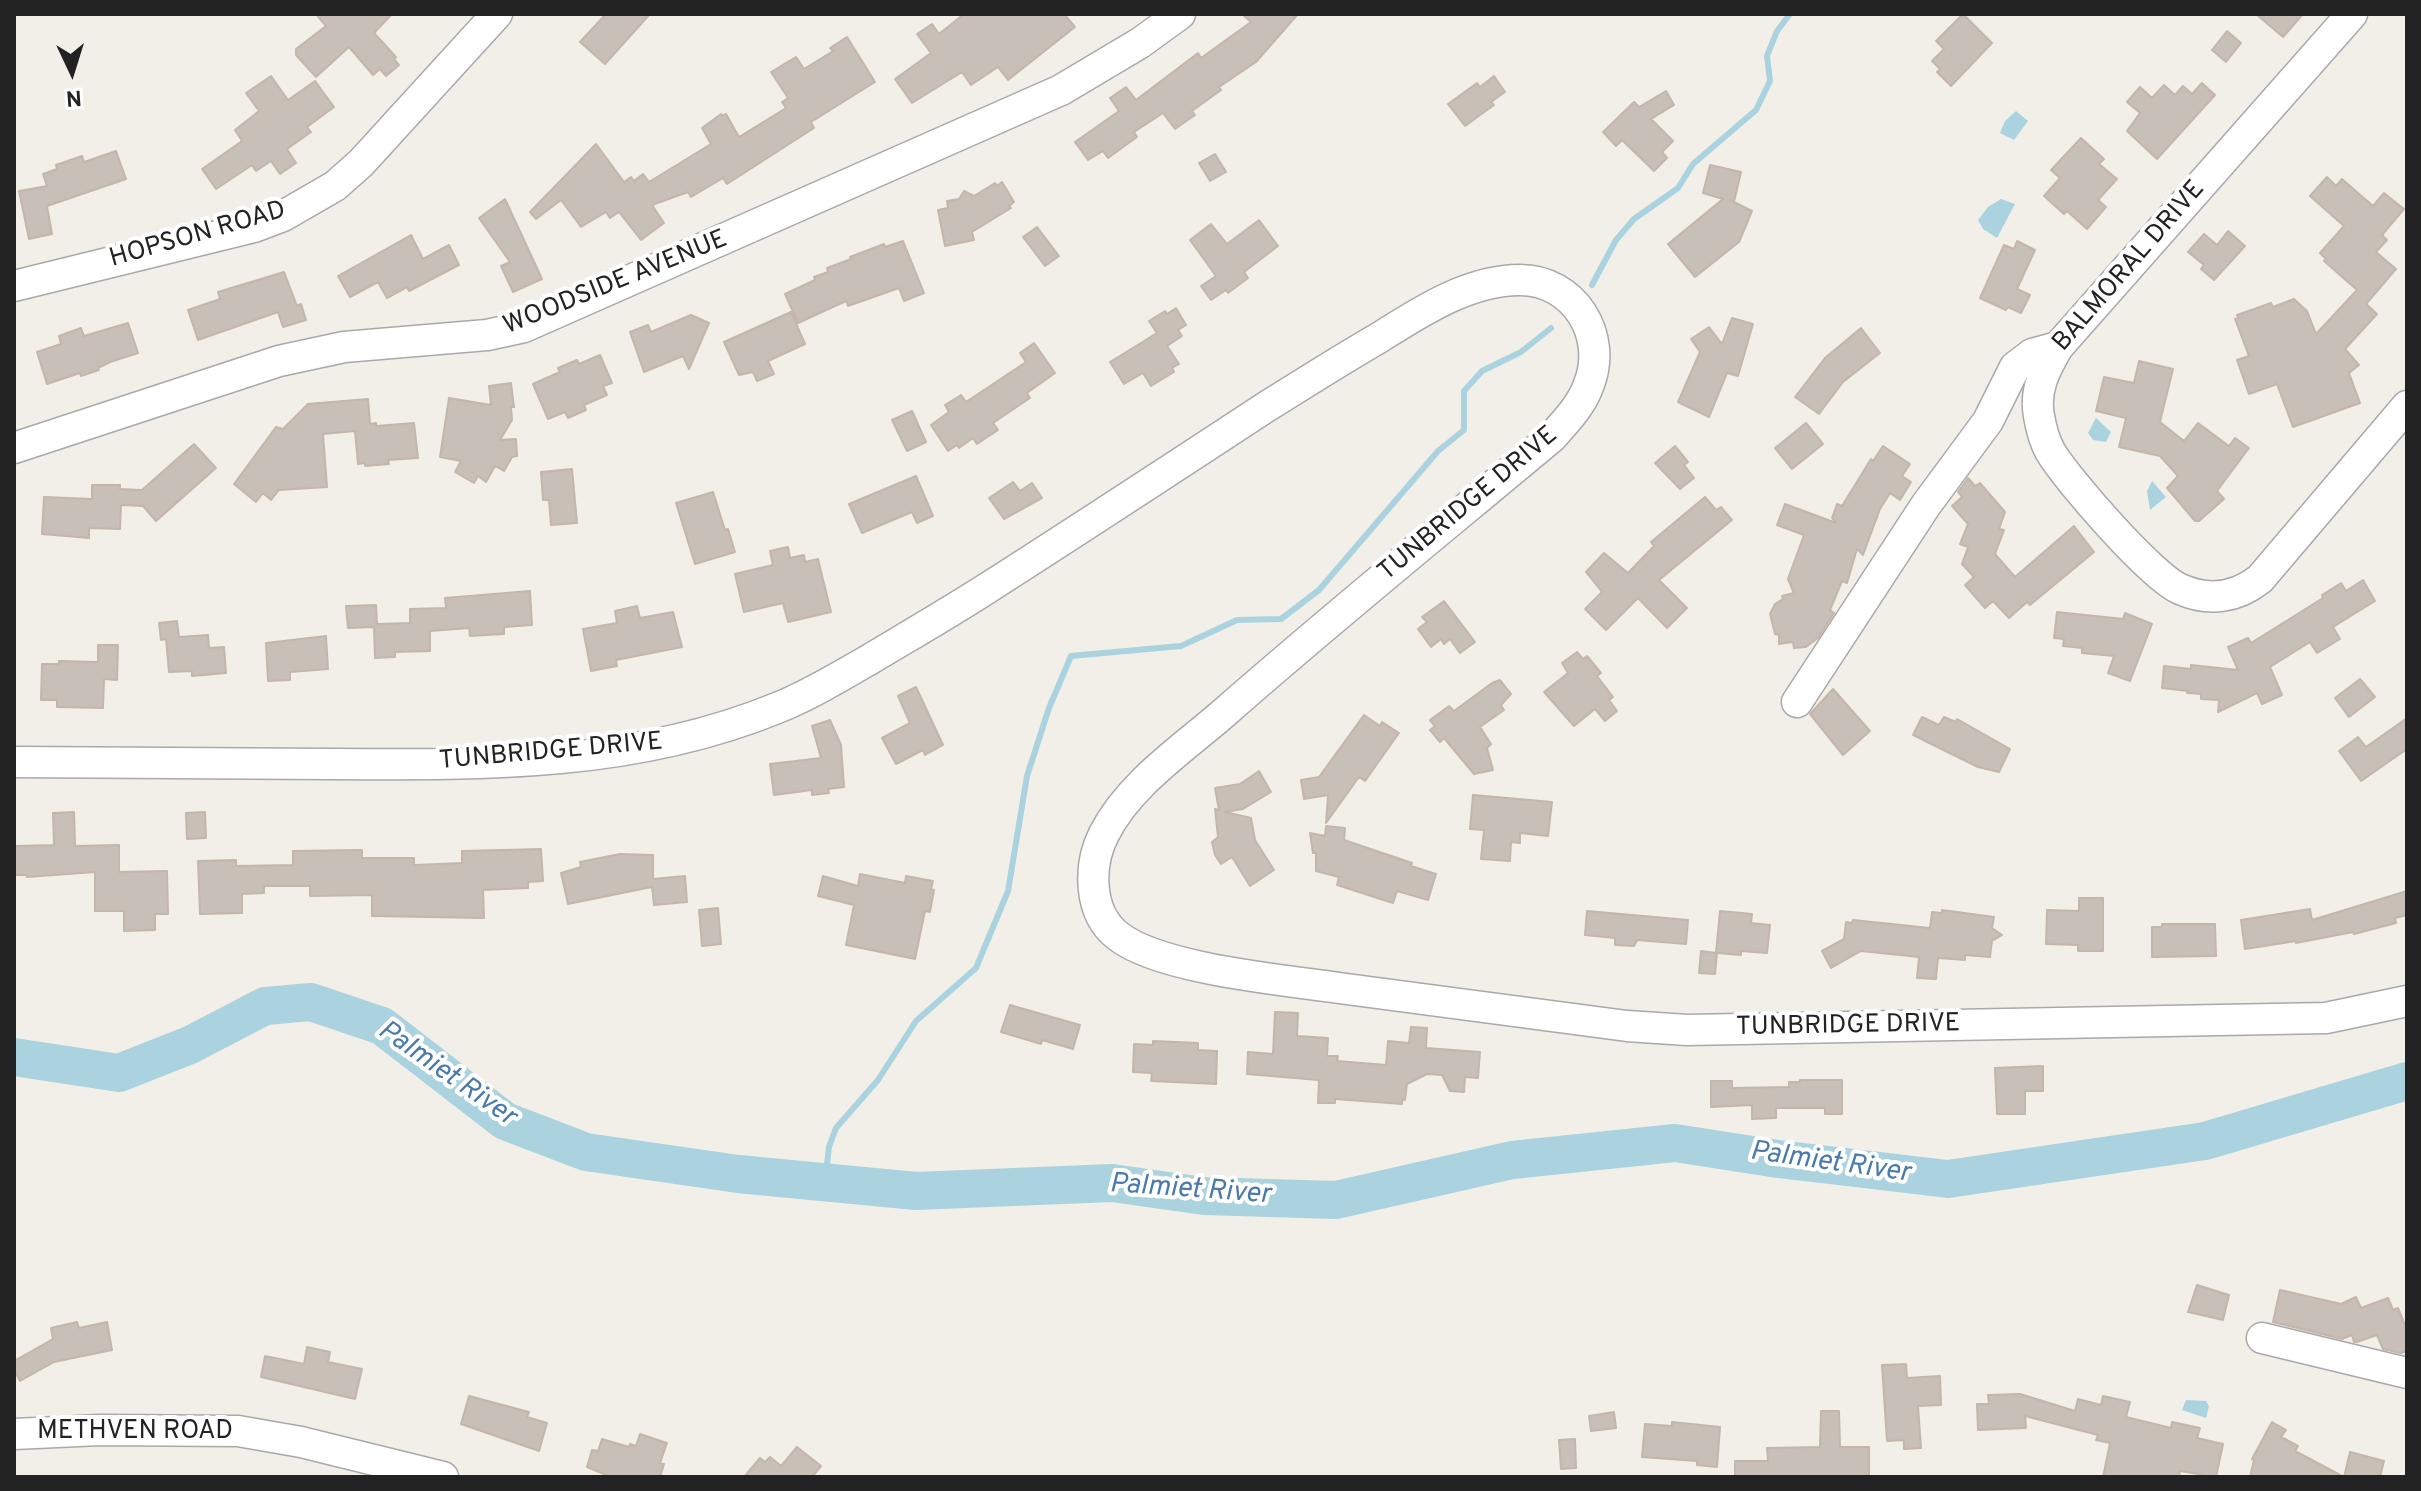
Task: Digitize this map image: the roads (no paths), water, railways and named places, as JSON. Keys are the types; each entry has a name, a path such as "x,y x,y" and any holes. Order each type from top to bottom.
{"street":[{"name":"HOPSON ROAD","path":"14,286 254,227 312,201 361,163 497,14"},
{"name":"WOODSIDE AVENUE","path":"14,448 315,352 487,335 524,327 1061,90 1140,43 1180,14"},
{"name":"BALMORAL DRIVE","path":"2352,14 2058,347 2045,368 2038,394 2038,413 2050,451 2104,517 2161,578 2182,591 2204,597 2234,595 2260,579 2407,406"},
{"name":"TUNBRIDGE DRIVE","path":"14,762 482,765 633,749 679,741 722,728 814,691 941,617 1418,313 1480,286 1527,279 1548,283 1568,294 1589,327 1594,363 1590,382 1581,400 1552,437 1260,682 1143,784 1121,808 1105,831 1093,872 1100,914 1118,936 1158,956 1254,976 1627,1026 1687,1030 2303,1019 2353,1014 2407,1001"},
{"path":"1797,702 1926,505 1988,421 2015,367 2032,354 2058,347"},
{"path":"2262,1338 2407,1373"},
{"name":"METHVEN ROAD","path":"14,1434 100,1430 238,1431 301,1442 443,1477"}],"water":[{"path":"2016,111 2028,121 2014,140 2000,133 2005,121"},
{"path":"2001,199 2015,204 1997,238 1983,229 1978,220 1988,207"},
{"path":"2096,418 2111,432 2106,442 2093,440 2088,433"},
{"path":"2152,481 2166,497 2150,510 2147,491"},
{"path":"2186,1400 2206,1401 2209,1406 2206,1418 2182,1410"}],"waterway":[{"path":"1592,285 1616,240 1634,219 1678,188 1693,164 1756,110 1770,81 1767,56 1777,31 1790,14"},
{"path":"825,1182 829,1147 836,1128 878,1080 916,1021 976,968 1008,891 1027,776 1049,708 1071,656 1181,646 1237,620 1281,619 1319,590 1438,451 1464,430 1464,391 1482,371 1521,352 1551,328"},
{"name":"Palmiet River","path":"14,1057 119,1073 190,1045 265,1006 311,1002 382,1026 505,1121 586,1152 738,1174 916,1191 1112,1183 1204,1196 1336,1200 1512,1160 1675,1143 1948,1179 2205,1141 2407,1081"}]}
